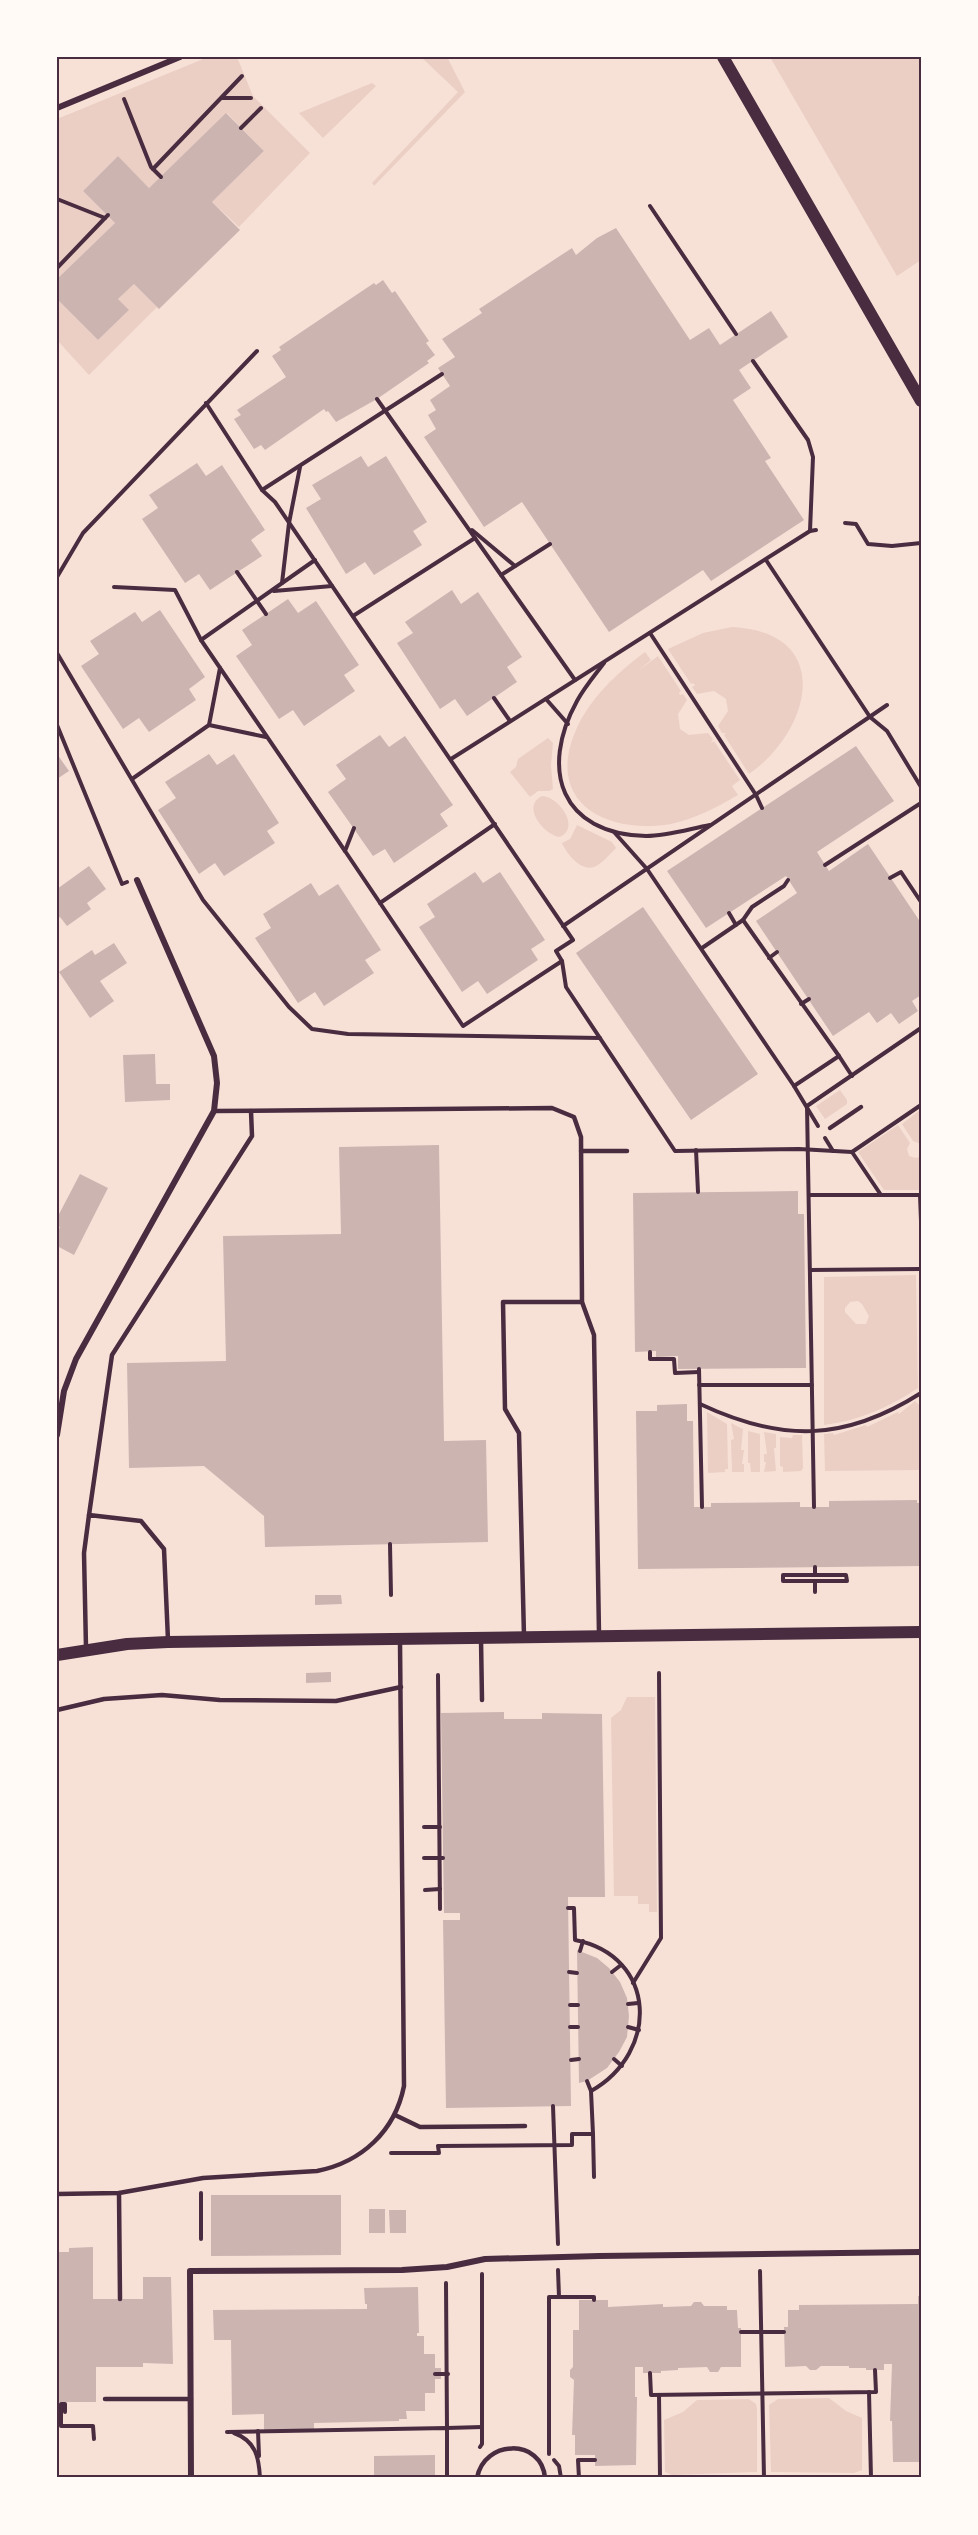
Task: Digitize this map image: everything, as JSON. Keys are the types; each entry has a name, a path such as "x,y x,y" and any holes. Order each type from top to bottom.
{"main road":[{"path":"723,57 921,401"},
{"path":"57,1655 127,1644 168,1642 921,1632"}],"street":[{"path":"57,108 180,57"},
{"path":"57,1435 64,1391 76,1359 214,1111 217,1083 214,1056 137,880"},
{"path":"57,1387 64,1391"},
{"path":"191,2478 190,2271 402,2270 447,2267 484,2259 921,2252"}],"lane":[{"path":"830,1128 861,1107"},
{"path":"214,1111 552,1108 574,1117 580,1130 581,1151 582,1302 594,1335 600,1637"},
{"path":"86,1649 84,1553 112,1356 252,1136 251,1111"},
{"path":"581,1151 627,1151"},
{"path":"524,1638 519,1433 505,1409 503,1302 582,1302"},
{"path":"89,1515 141,1521 164,1549 168,1642"},
{"path":"481,1639 482,1700"},
{"path":"57,2194 119,2193 203,2178 283,2175 333,2168 369,2149 400,2107 404,2086 400,1640"},
{"path":"57,1710 104,1700 162,1695 220,1700 336,1701 401,1687"},
{"path":"395,2115 420,2127 525,2126"},
{"path":"119,2193 120,2299"},
{"path":"105,2399 191,2399"},
{"path":"477,2478 482,2464 490,2455 500,2449 512,2448 533,2455 540,2463 545,2478"}],"path":[{"path":"153,169 242,76"},
{"path":"222,98 251,98"},
{"path":"124,99 153,169 161,177"},
{"path":"241,128 261,108"},
{"path":"57,200 107,217 57,268"},
{"path":"650,207 736,334"},
{"path":"57,578 83,533 257,351"},
{"path":"753,361 808,440 813,456 810,531"},
{"path":"262,490 442,375"},
{"path":"377,399 575,680"},
{"path":"206,403 262,490 275,502 573,940 556,951 562,961 566,987 675,1151 808,1149 852,1152 921,1105"},
{"path":"282,583 289,523 300,466"},
{"path":"845,523 856,524 868,544 892,546 921,543"},
{"path":"465,525 515,566"},
{"path":"451,759 810,531 816,530"},
{"path":"353,616 475,538"},
{"path":"501,575 550,543"},
{"path":"201,640 315,560"},
{"path":"766,560 870,717 887,731 921,787"},
{"path":"237,572 266,614"},
{"path":"271,591 333,586"},
{"path":"114,588 175,590 201,640 464,1026 562,961"},
{"path":"650,633 756,795 762,808"},
{"path":"57,653 203,900 289,1007 312,1029 348,1034 600,1038"},
{"path":"605,661 577,701 559,754 561,782 570,806 589,822 614,832 647,836 713,824"},
{"path":"132,779 209,725 220,668"},
{"path":"494,698 510,722"},
{"path":"546,699 568,724"},
{"path":"563,926 887,705"},
{"path":"57,725 122,884 137,880"},
{"path":"209,725 267,737"},
{"path":"825,865 921,803"},
{"path":"380,903 495,824"},
{"path":"345,851 354,828"},
{"path":"614,832 647,869 804,1102"},
{"path":"890,878 901,872 921,902"},
{"path":"702,948 743,920 752,907 784,886 788,880"},
{"path":"729,913 736,924"},
{"path":"743,920 852,1076"},
{"path":"769,958 777,952"},
{"path":"801,1004 809,999"},
{"path":"814,1507 807,1106 921,1028"},
{"path":"794,1086 838,1056"},
{"path":"696,1150 698,1192"},
{"path":"852,1152 881,1195"},
{"path":"809,1195 921,1195 921,1221"},
{"path":"804,1234 810,1234"},
{"path":"810,1270 921,1269"},
{"path":"650,1352 650,1359 674,1359 675,1373 699,1371 702,1507"},
{"path":"699,1385 812,1385"},
{"path":"700,1404 754,1426 813,1431 863,1422 921,1393"},
{"path":"390,1544 391,1595"},
{"path":"815,1567 815,1575"},
{"path":"783,1575 815,1575 846,1575 847,1581 783,1581 783,1575"},
{"path":"815,1581 815,1592"},
{"path":"633,1983 661,1938 659,1673"},
{"path":"438,1675 442,1858 440,1910"},
{"path":"424,1827 440,1827"},
{"path":"424,1858 442,1858"},
{"path":"425,1890 440,1889"},
{"path":"568,1908 574,1908 575,1940 605,1950 621,1965 633,1983 638,2003 639,2030 635,2045 612,2077 591,2091"},
{"path":"580,1951 583,1941"},
{"path":"612,1972 621,1965"},
{"path":"569,1972 577,1973"},
{"path":"628,2004 638,2003"},
{"path":"570,2005 578,2005"},
{"path":"570,2027 578,2027"},
{"path":"628,2027 639,2030"},
{"path":"571,2060 579,2059"},
{"path":"614,2059 622,2066"},
{"path":"587,2081 591,2091 594,2177"},
{"path":"554,2106 558,2244"},
{"path":"391,2153 439,2153 438,2146 572,2145 572,2134 593,2134"},
{"path":"201,2193 201,2239"},
{"path":"558,2270 558,2297"},
{"path":"760,2271 764,2478"},
{"path":"475,2452 483,2444 483,2274"},
{"path":"446,2283 447,2478"},
{"path":"561,2478 559,2466 549,2455 549,2297 594,2297 594,2300"},
{"path":"741,2332 784,2331"},
{"path":"650,2373 651,2395 659,2395 876,2392 875,2370"},
{"path":"435,2373 448,2373"},
{"path":"869,2392 871,2478"},
{"path":"659,2395 660,2478"},
{"path":"65,2412 65,2404 61,2404 61,2426 93,2426 94,2439"},
{"path":"259,2457 247,2440 237,2434 227,2432 482,2427"},
{"path":"258,2431 260,2478"},
{"path":"579,2478 578,2460 595,2460"}],"shaded area":[{"path":"208,57 237,57 253,96 310,153 239,227 212,202 264,151 227,113 149,188 118,156 83,191 115,223 57,279 57,119"},
{"path":"421,57 447,57 465,92 374,186 372,183 458,92"},
{"path":"770,57 921,57 921,260 897,276"},
{"path":"372,83 376,86 323,138 299,113"},
{"path":"134,284 157,307 89,375 57,340 57,299 98,340 128,311 118,299"},
{"path":"732,627 765,633 787,646 799,664 803,686 798,709 787,733 771,755 749,774 724,735 726,733 722,733 718,726 728,711 726,699 714,691 697,694 692,687 695,685 691,684 668,649 703,633"},
{"path":"645,652 651,660 638,671 658,656 681,691 680,695 683,694 687,700 678,714 680,729 689,735 708,733 713,739 711,743 714,741 740,780 732,786 738,795 714,808 680,822 647,826 625,824 604,818 588,808 575,795 568,777 568,755 582,718 605,687"},
{"path":"548,738 553,743 551,765 553,789 538,791 530,797 510,772 516,767 518,759"},
{"path":"542,796 561,807 568,821 565,833 559,837 547,831 534,813 536,801"},
{"path":"577,825 612,842 616,848 594,867 584,867 579,864 570,856 562,843 570,839"},
{"path":"840,1090 847,1104 825,1119 816,1106"},
{"path":"921,1109 921,1144 913,1141 902,1124"},
{"path":"898,1125 910,1143 907,1149 909,1156 916,1158 921,1156 921,1190 884,1190 858,1152"},
{"path":"916,1275 918,1388 873,1412 824,1425 824,1277","holes":["858,1301 869,1316 866,1324 856,1324 845,1312 845,1308 850,1302"]},
{"path":"915,1401 919,1405 919,1470 825,1471 824,1434 833,1433 834,1435 866,1425 867,1427 898,1412 899,1414"},
{"path":"707,1412 727,1424 728,1469 725,1469 725,1472 708,1473"},
{"path":"731,1423 743,1429 741,1450 744,1450 742,1464 744,1464 744,1472 732,1472 731,1440 734,1439"},
{"path":"748,1431 760,1434 760,1472 751,1472 750,1463 748,1463"},
{"path":"764,1432 776,1434 776,1448 774,1448 776,1471 764,1472 766,1462 764,1462 764,1454 767,1454"},
{"path":"793,1435 802,1435 803,1468 801,1471 783,1472 783,1467 780,1466 780,1437 792,1438"},
{"path":"627,1697 655,1697 657,1912 649,1912 649,1904 638,1904 638,1896 614,1896 611,1718 621,1710"},
{"path":"829,2398 846,2411 862,2418 862,2470 854,2473 771,2472 769,2405 778,2399"},
{"path":"749,2399 756,2404 757,2409 757,2472 672,2475 665,2472 664,2420 683,2412 697,2400"}],"building":[{"path":"226,113 264,151 212,202 240,230 159,309 134,284 118,299 129,310 98,340 57,299 57,279 115,223 83,191 118,156 149,188"},
{"path":"616,228 690,340 709,328 720,345 771,311 788,337 739,370 751,388 733,400 771,458 765,461 804,520 711,581 703,570 609,632 522,502 484,527 424,437 436,429 428,415 436,410 430,400 450,386 438,368 455,357 442,339 482,313 479,309 572,248 576,255 597,238"},
{"path":"383,280 392,293 395,291 429,341 426,343 435,355 427,361 429,363 377,399 336,422 324,409 265,450 261,445 254,449 234,419 241,415 237,410 286,377 272,356 281,350 279,347 374,283 376,285"},
{"path":"361,456 368,467 386,456 427,522 413,531 422,545 374,575 365,562 346,574 306,508 321,499 312,485"},
{"path":"197,463 206,476 222,465 265,530 251,540 262,556 210,590 199,574 185,583 142,519 158,508 149,495"},
{"path":"452,590 461,604 478,592 522,657 507,667 517,682 467,716 455,699 440,709 397,643 413,633 405,622"},
{"path":"288,599 298,613 316,601 359,665 344,675 355,691 304,726 293,710 279,719 236,656 252,645 242,630"},
{"path":"160,610 205,677 189,689 196,700 149,732 139,718 123,729 81,666 99,654 90,641 135,612 142,622"},
{"path":"380,735 389,747 405,736 453,805 440,814 448,826 394,863 385,849 373,856 328,792 346,779 336,765"},
{"path":"856,746 894,801 817,852 829,871 868,844 921,923 921,995 912,1001 918,1011 899,1024 891,1013 877,1023 869,1012 833,1036 756,921 797,893 786,876 706,928 667,871"},
{"path":"57,754 69,771 57,779"},
{"path":"209,754 217,765 234,754 279,823 267,831 275,843 224,876 215,863 199,874 158,810 176,798 165,782"},
{"path":"89,866 106,889 87,903 91,909 67,926 60,917 57,919 57,889"},
{"path":"475,872 483,883 500,872 545,940 531,949 538,960 487,994 478,981 462,992 419,927 435,917 427,904"},
{"path":"311,883 319,896 338,884 381,950 365,960 374,973 324,1006 315,992 298,1003 255,938 271,928 263,914"},
{"path":"643,907 758,1074 691,1120 576,953"},
{"path":"114,943 127,963 100,981 114,1001 90,1018 59,972 92,950 95,955"},
{"path":"155,1054 156,1084 170,1084 170,1100 125,1102 123,1055"},
{"path":"439,1145 444,1441 486,1440 488,1542 265,1547 264,1516 204,1466 129,1468 127,1363 226,1361 223,1236 341,1234 339,1147"},
{"path":"80,1174 108,1188 74,1255 57,1246 57,1232 60,1227 57,1226 57,1218"},
{"path":"798,1191 798,1214 804,1214 806,1368 678,1369 678,1356 656,1357 656,1351 635,1352 633,1193"},
{"path":"687,1404 687,1421 693,1421 694,1507 711,1507 711,1503 800,1502 800,1507 829,1507 829,1501 917,1500 917,1503 921,1503 921,1566 638,1569 636,1411 657,1411 657,1405"},
{"path":"315,1595 341,1595 342,1604 315,1605"},
{"path":"331,1672 331,1682 306,1683 306,1673"},
{"path":"504,1712 504,1719 542,1719 542,1713 602,1714 605,1897 568,1897 571,2106 446,2108 443,1920 460,1920 460,1913 444,1913 441,1713"},
{"path":"577,1950 597,1958 609,1968 620,1982 627,1998 629,2016 627,2037 619,2052 607,2068 587,2081 579,2083"},
{"path":"211,2195 341,2195 341,2255 211,2256"},
{"path":"369,2209 385,2209 385,2233 369,2233"},
{"path":"389,2210 406,2210 406,2233 390,2233"},
{"path":"93,2247 93,2299 143,2299 143,2277 171,2277 173,2364 143,2363 143,2367 96,2367 96,2402 57,2402 57,2252 69,2252 69,2248"},
{"path":"418,2287 419,2333 417,2336 424,2336 424,2354 435,2354 435,2368 441,2368 441,2379 435,2379 435,2393 425,2393 425,2411 406,2411 407,2419 399,2419 399,2421 314,2423 314,2429 264,2430 264,2414 232,2415 231,2340 214,2340 213,2310 367,2309 364,2288"},
{"path":"918,2296 921,2296 921,2462 893,2462 892,2421 890,2421 892,2364 884,2364 884,2370 866,2370 866,2368 849,2368 849,2366 821,2366 816,2370 810,2370 806,2366 785,2367 784,2327 788,2327 788,2310 799,2310 799,2305 918,2304"},
{"path":"579,2300 608,2300 608,2307 663,2304 663,2307 691,2306 694,2302 701,2302 704,2306 727,2306 727,2310 737,2310 738,2328 741,2328 741,2367 721,2367 718,2372 710,2372 707,2367 643,2373 643,2367 635,2367 636,2465 595,2466 595,2455 575,2455 575,2435 572,2435 574,2380 570,2377 570,2370 573,2367 573,2330 579,2330"},
{"path":"435,2455 435,2478 374,2478 374,2456"}]}
